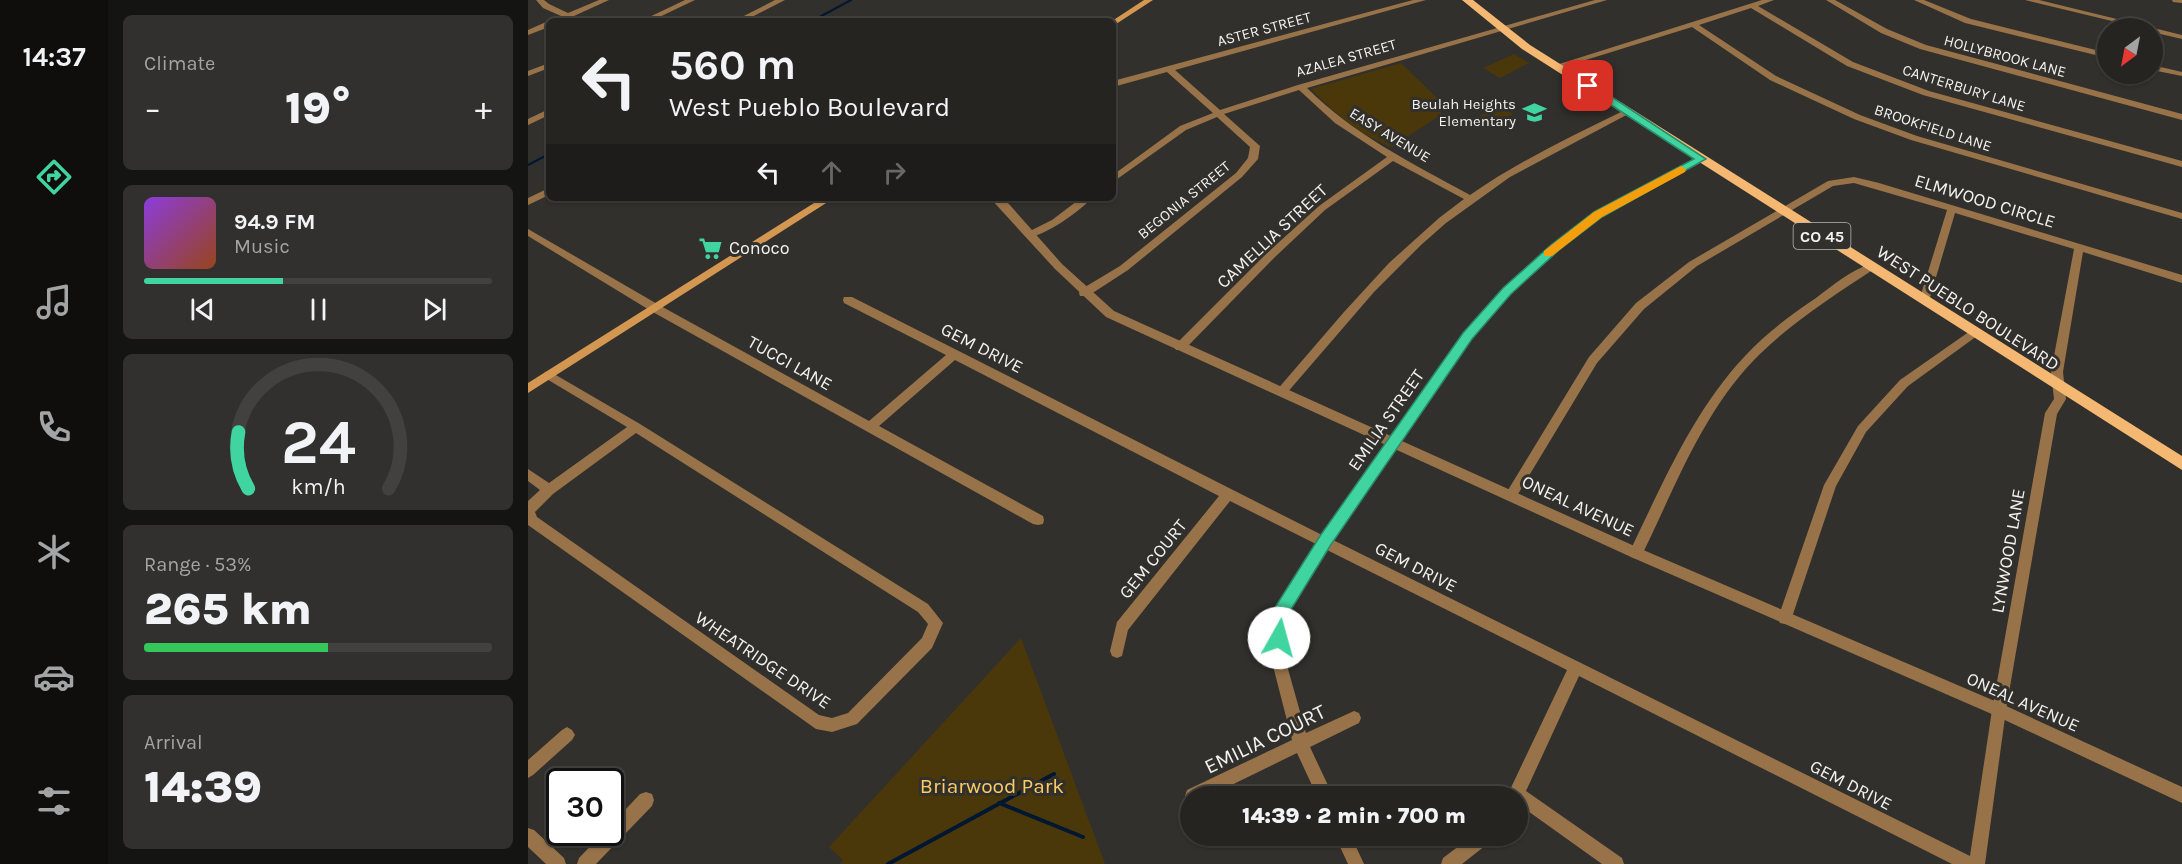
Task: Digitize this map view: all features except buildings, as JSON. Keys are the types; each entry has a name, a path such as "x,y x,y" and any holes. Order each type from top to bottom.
{"main road":[{"path":"1116,22 1149,0"},
{"name":"WEST PUEBLO BOULEVARD","path":"1467,0 1502,29 1557,66 2057,387 2182,464"},
{"path":"528,389 824,201"}],"street":[{"path":"540,0 546,6 572,18"},
{"path":"564,18 605,0"},
{"path":"652,18 691,0"},
{"path":"744,18 781,0"},
{"name":"ASTER STREET","path":"1116,83 1422,0"},
{"name":"AZALEA STREET","path":"1116,177 1183,128 1219,113 1603,0"},
{"path":"1557,66 1770,0"},
{"name":"HOLLYBROOK LANE","path":"1830,0 1884,31 1934,51 2182,117"},
{"path":"1918,0 1968,21 2097,53"},
{"path":"2030,0 2105,18"},
{"path":"2176,0 2182,2"},
{"name":"CANTERBURY LANE","path":"1752,6 1850,64 1926,93 2182,164"},
{"name":"BROOKFIELD LANE","path":"1693,24 1773,78 1857,117 1914,138 2182,216"},
{"path":"528,33 546,25"},
{"path":"2163,32 2182,36"},
{"path":"528,74 546,65"},
{"name":"BEGONIA STREET","path":"1084,293 1124,268 1239,175 1253,159 1255,146 1169,69"},
{"path":"2163,70 2182,74"},
{"name":"EASY AVENUE","path":"1301,87 1320,107 1348,129 1470,199"},
{"path":"1282,391 1365,293 1435,227 1470,199 1524,166 1628,112"},
{"path":"528,122 546,113"},
{"name":"CAMELLIA STREET","path":"1180,347 1271,255 1322,208 1394,156"},
{"name":"EMILIA STREET","path":"1320,786 1301,744 1279,662 1280,615 1325,541 1467,336 1507,291 1555,247 1598,214 1701,159"},
{"name":"ELMWOOD CIRCLE","path":"1511,495 1593,360 1640,306 1693,264 1831,183 1846,180 1876,185 2182,279"},
{"path":"528,202 546,193"},
{"name":"ONEAL AVENUE","path":"999,201 1011,211 1030,236 1084,293 1110,314 1636,553 1999,710 2182,795"},
{"path":"1030,236 1055,222 1083,201"},
{"path":"1924,301 1952,208"},
{"name":"TUCCI LANE","path":"528,232 654,308 1038,520"},
{"name":"LYNWOOD LANE","path":"1977,864 1999,710 2051,413 2060,399 2057,387 2058,372 2079,248"},
{"path":"1636,553 1714,403 1748,359 1786,325 1870,267"},
{"name":"GEM DRIVE","path":"848,300 1228,494 1969,864"},
{"path":"1785,618 1830,485 1862,429 1904,383 1973,333"},
{"path":"869,428 954,354"},
{"name":"WHEATRIDGE DRIVE","path":"549,375 636,427 923,608 936,623 927,643 852,719 832,725 816,722 532,521 528,512 535,502 636,427"},
{"path":"528,474 549,490"},
{"name":"GEM COURT","path":"1117,651 1122,627 1228,494"},
{"path":"1520,786 1575,668"},
{"name":"EMILIA COURT","path":"1214,786 1354,718"},
{"path":"528,770 567,735"},
{"path":"585,864 646,800"},
{"path":"1528,803 1616,864"},
{"path":"528,836 558,864"},
{"path":"1348,846 1356,864"},
{"path":"1449,864 1472,846"}],"green space":[{"path":"1514,54 1529,63 1500,78 1483,68"},
{"path":"1401,63 1441,102 1441,115 1391,147 1348,122 1311,89"},
{"path":"1500,106 1513,114 1488,129 1473,119"},
{"name":"Briarwood Park","path":"1021,638 1105,864 840,864 843,860 829,847"}],"waterway":[{"path":"818,18 851,0"},
{"path":"528,165 546,156"},
{"path":"1000,803 1054,774"},
{"path":"888,864 1000,803"},
{"path":"1000,803 1083,837"}],"slow traffic":[{"path":"1548,254 1598,214 1681,169"}],"place":[{"name":"Beulah Heights Elementary","path":"1534,113"},
{"name":"Conoco","path":"711,248"}],"route":[{"path":"1279,638 1280,615 1325,541 1467,336 1507,291 1555,247 1598,214 1701,159 1588,86"}]}
